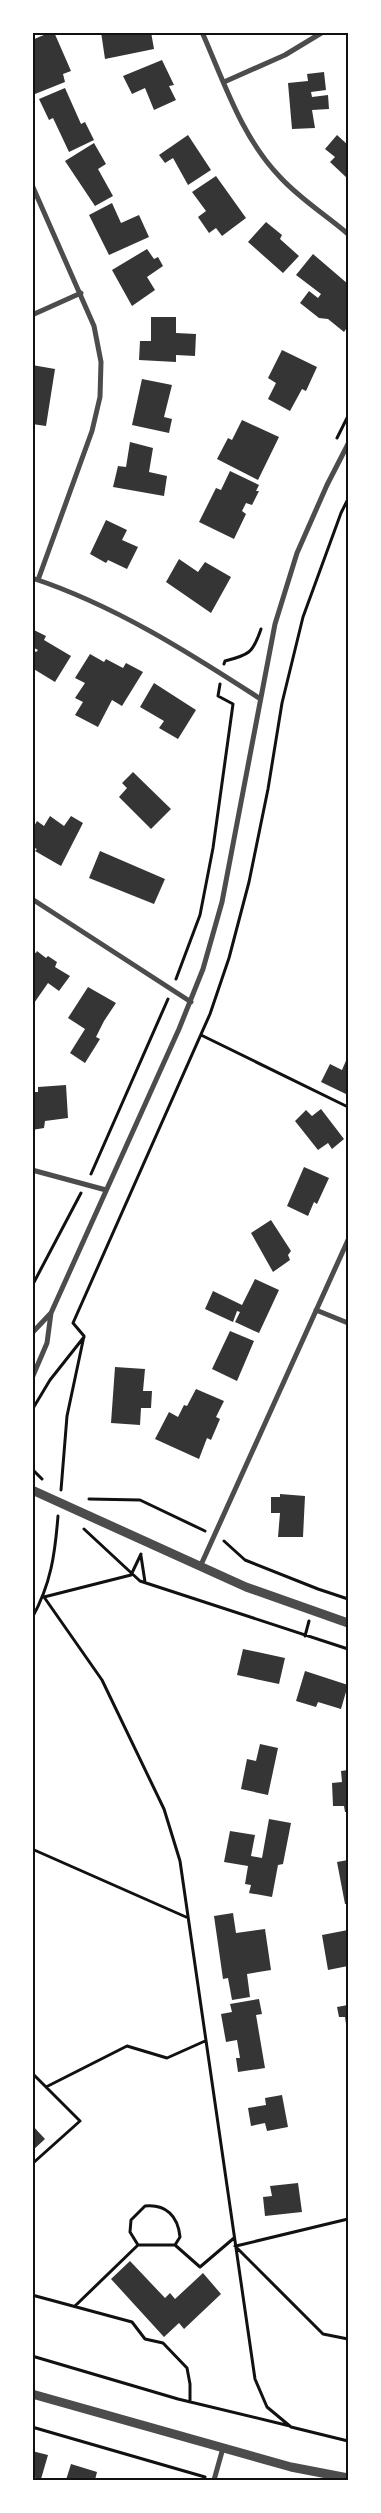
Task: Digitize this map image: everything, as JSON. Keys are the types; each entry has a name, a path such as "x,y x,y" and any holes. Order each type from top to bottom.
{"street":[{"path":"202,32 224,82 257,148 278,176 348,234"},
{"path":"224,82 285,55 323,32"},
{"path":"32,186 94,326 101,362 100,397 92,431 35,579 140,625 259,698"},
{"path":"32,315 81,294"},
{"path":"32,1378 47,1343 51,1313 191,1002 203,969 222,902 259,698 275,624 297,553 326,484 348,444"},
{"path":"32,899 191,1002"},
{"path":"32,1170 106,1190"},
{"path":"200,1567 348,1240"},
{"path":"316,1310 348,1323"},
{"path":"32,1333 51,1313"},
{"path":"32,1490 200,1567 278,1599 348,1623"},
{"path":"32,2394 291,2467 348,2478"},
{"path":"214,2480 222,2448"}],"path":[{"path":"84,1336 73,1323 201,1035 229,958 249,882 268,789 282,703 303,617 341,513 348,499"},
{"path":"183,960 200,915 213,848 231,722 233,704 218,696"},
{"path":"93,1170 166,1006"},
{"path":"201,1035 348,1107"},
{"path":"32,1286 75,1206"},
{"path":"32,1410 50,1380 84,1336"},
{"path":"60,1497 67,1416 84,1336"},
{"path":"32,1470 50,1483"},
{"path":"92,1500 140,1500 188,1521"},
{"path":"32,1618 44,1597 54,1566 60,1506"},
{"path":"81,1526 132,1573 145,1582 348,1649"},
{"path":"227,1542 245,1560 348,1599"},
{"path":"44,1597 132,1573 147,1543"},
{"path":"141,1556 145,1582"},
{"path":"44,1597 102,1680 164,1809 180,1861 186,1918 255,2379 267,2407 291,2427"},
{"path":"32,1849 186,1918"},
{"path":"46,2087 128,2046 167,2058 205,2041"},
{"path":"32,2073 80,2121 32,2164"},
{"path":"138,2245 130,2232 131,2220 145,2206 154,2205 166,2209 176,2220 180,2237 175,2245"},
{"path":"235,2246 348,2219"},
{"path":"75,2306 138,2245 175,2245 200,2268 234,2238"},
{"path":"235,2246 323,2334 348,2339"},
{"path":"32,2295 132,2322 146,2339 163,2343 187,2368 190,2384 190,2402"},
{"path":"32,2356 190,2402 348,2441"},
{"path":"32,2427 214,2480"}],"building":[{"path":"54,32 71,71 63,74 65,82 35,94 32,90 32,40"},
{"path":"101,32 134,32 134,35 151,32 154,49 105,59"},
{"path":"162,60 174,85 169,86 176,100 154,110 145,88 132,94 123,76"},
{"path":"324,72 326,90 311,92 312,97 328,95 329,109 312,110 315,128 292,129 288,83 308,81 307,74"},
{"path":"65,88 81,124 85,122 94,140 69,152 53,118 49,120 39,99"},
{"path":"188,135 211,170 188,185 173,158 165,163 159,155"},
{"path":"337,135 348,145 348,179 330,162 335,157 325,149"},
{"path":"94,143 106,164 98,169 113,196 95,206 65,161"},
{"path":"216,176 246,218 222,236 216,228 209,233 198,217 206,211 192,192"},
{"path":"112,203 121,223 139,215 149,237 109,255 89,215"},
{"path":"266,222 282,235 280,239 299,256 283,273 248,242"},
{"path":"147,249 154,259 158,257 163,266 147,277 155,290 132,306 112,270"},
{"path":"313,254 348,284 348,326 344,332 328,319 319,318 300,303 309,291 318,298 321,294 296,275"},
{"path":"151,317 176,317 176,333 196,334 195,356 176,355 176,362 139,360 140,341 151,341"},
{"path":"282,350 317,367 306,391 302,389 290,411 268,399 276,383 268,378"},
{"path":"32,365 55,369 46,426 32,424"},
{"path":"142,379 172,385 164,417 172,419 169,433 132,425"},
{"path":"242,420 279,437 258,480 217,459 228,438 232,440"},
{"path":"130,442 153,448 149,472 167,476 164,496 113,487 118,466 126,467"},
{"path":"230,471 259,485 256,491 259,491 252,505 246,503 242,511 246,514 234,539 199,522 216,488 221,490"},
{"path":"106,520 127,530 122,540 138,547 127,569 108,560 106,563 90,554"},
{"path":"179,559 198,572 205,562 231,577 211,613 166,582"},
{"path":"32,629 46,636 44,640 71,656 55,682 32,668 32,650 36,652 38,650 32,647"},
{"path":"90,654 104,662 106,659 123,668 126,663 143,672 122,706 112,700 98,727 75,715 83,702 75,698 85,683 75,678"},
{"path":"154,683 196,710 178,739 159,728 164,721 140,707"},
{"path":"133,772 171,809 151,829 119,797 127,788 122,783"},
{"path":"50,816 64,826 71,816 83,823 61,866 35,851 37,849 32,847 32,830 37,821 44,826"},
{"path":"100,851 165,879 154,904 89,878"},
{"path":"32,951 36,953 37,951 46,958 48,956 57,962 55,967 70,976 59,991 48,983 32,1006"},
{"path":"88,987 116,1003 104,1021 96,1037 100,1039 85,1063 70,1053 85,1029 68,1018"},
{"path":"348,1056 348,1095 321,1082 330,1064 342,1070"},
{"path":"66,1085 68,1118 45,1121 44,1128 32,1130 32,1092 38,1092 38,1087"},
{"path":"321,1109 344,1139 332,1149 328,1143 318,1150 295,1121 306,1110 312,1116"},
{"path":"304,1167 329,1178 317,1204 314,1202 308,1216 287,1206"},
{"path":"271,1220 291,1251 288,1255 290,1260 273,1272 251,1233"},
{"path":"255,1279 279,1290 259,1333 235,1322 240,1312 237,1311 233,1322 205,1309 213,1291 242,1305"},
{"path":"230,1331 254,1341 237,1381 212,1369"},
{"path":"115,1367 145,1369 143,1391 152,1391 151,1408 141,1408 140,1425 111,1423"},
{"path":"196,1389 224,1401 216,1417 220,1419 211,1440 207,1438 199,1459 155,1439 169,1412 178,1417 184,1405 187,1406"},
{"path":"280,1494 305,1496 303,1537 278,1537 280,1513 271,1513 271,1497 280,1497"},
{"path":"243,1649 285,1658 279,1684 237,1675"},
{"path":"305,1671 348,1685 341,1709 318,1702 316,1707 296,1701"},
{"path":"260,1744 278,1748 268,1795 241,1789 247,1759 256,1761"},
{"path":"348,1770 348,1812 345,1812 344,1806 333,1806 332,1783 342,1782 341,1771"},
{"path":"269,1819 291,1823 283,1864 278,1865 272,1897 249,1893 251,1885 245,1884 248,1866 224,1862 230,1831 255,1835 251,1856 262,1858"},
{"path":"348,1860 348,1904 345,1904 337,1862"},
{"path":"233,1913 236,1933 265,1929 271,1970 247,1974 250,1997 232,2000 228,1978 223,1979 214,1916"},
{"path":"348,1930 348,1966 328,1970 322,1935"},
{"path":"259,1999 262,2014 256,2015 265,2068 238,2072 236,2058 240,2058 237,2040 226,2042 221,2014 232,2012 230,2004"},
{"path":"348,2005 347,2031 345,2017 339,2017 337,2007"},
{"path":"282,2095 288,2127 267,2131 265,2123 251,2126 248,2108 266,2105 265,2098"},
{"path":"32,2125 45,2139 32,2151"},
{"path":"298,2183 302,2212 265,2216 263,2197 272,2196 270,2186"},
{"path":"130,2261 165,2298 170,2293 175,2299 203,2273 221,2294 184,2329 179,2323 164,2337 111,2279"},
{"path":"32,2451 48,2455 41,2479 32,2477"},
{"path":"71,2464 97,2472 95,2480 66,2480"}]}
